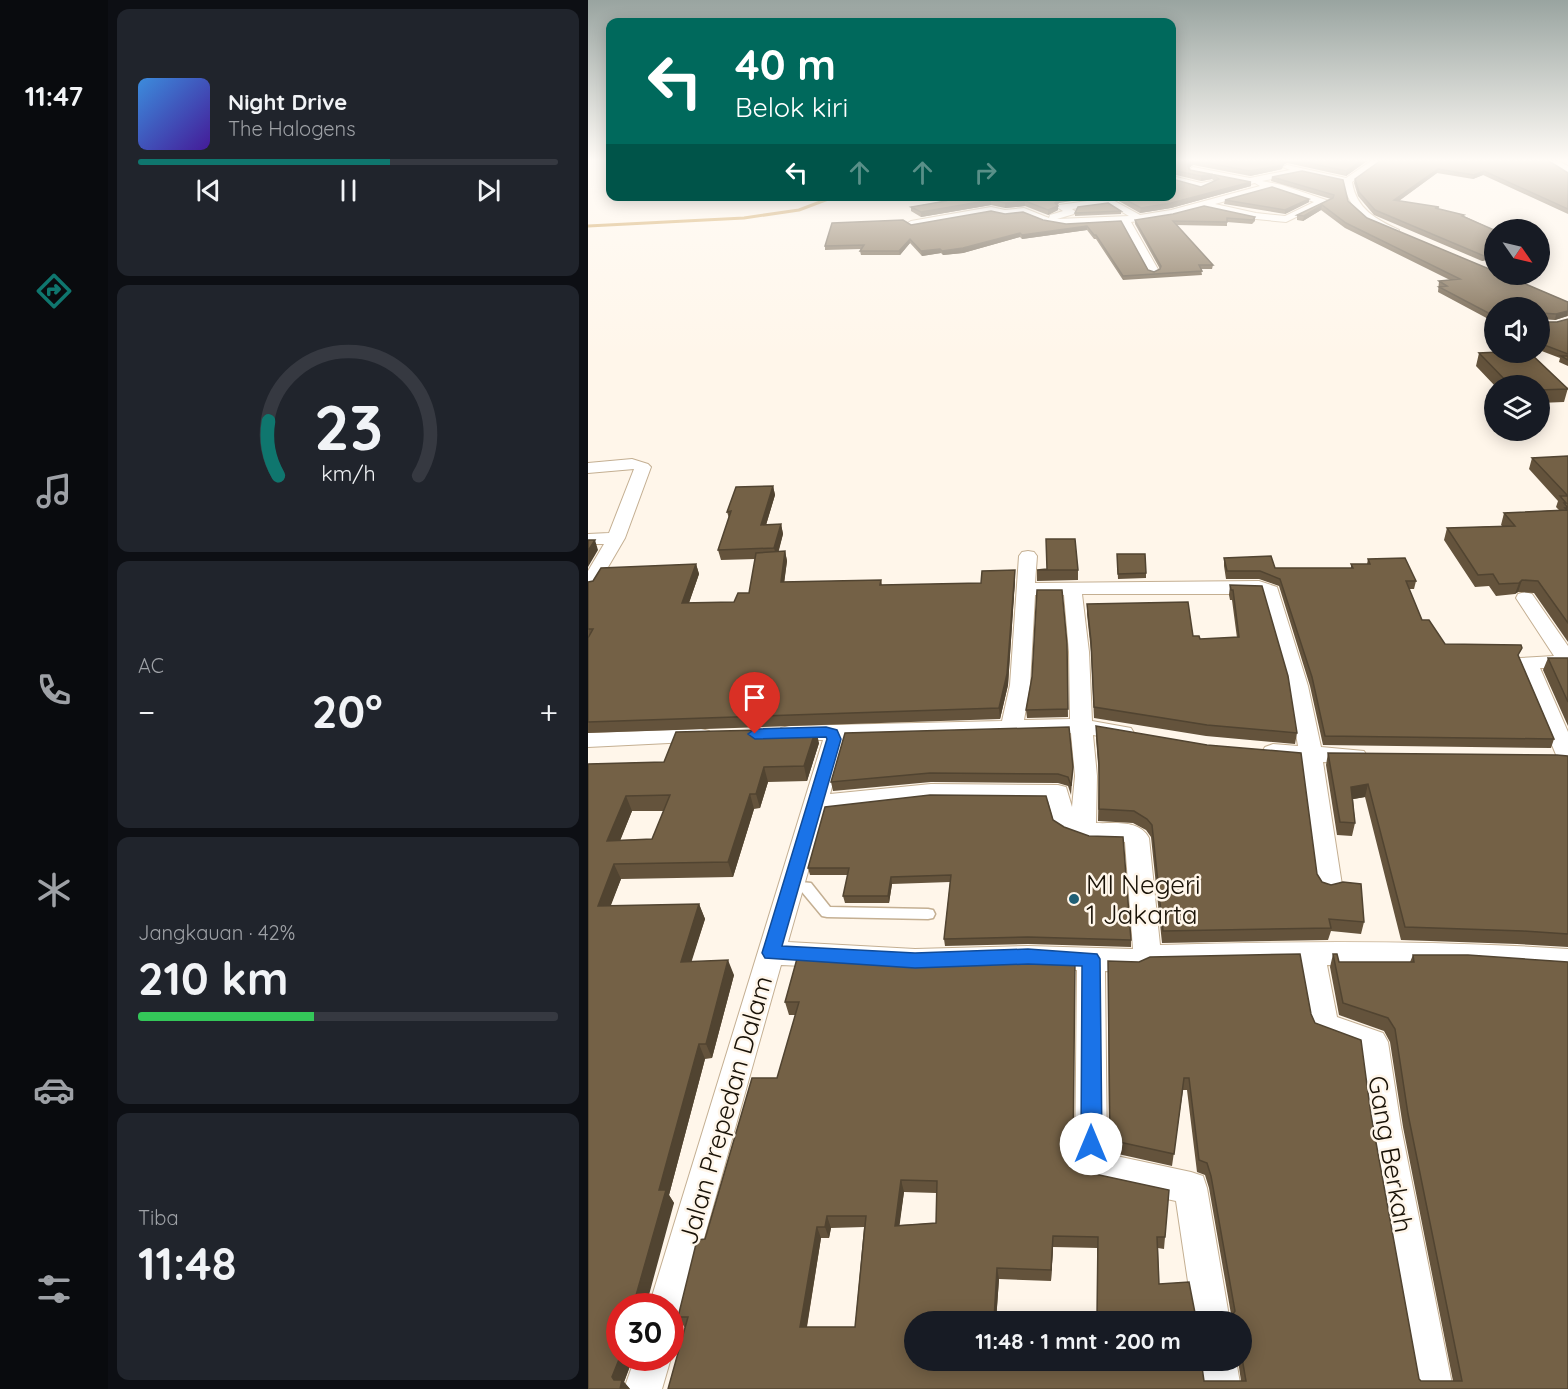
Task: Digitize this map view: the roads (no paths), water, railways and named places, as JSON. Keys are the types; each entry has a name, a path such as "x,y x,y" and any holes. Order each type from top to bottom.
{"street":[{"path":"1129,226 1154,271"},
{"path":"1385,226 1409,237"},
{"path":"588,468 632,464 643,467 616,538 588,586"},
{"path":"588,539 616,538"},
{"path":"1012,727 1020,685 1028,556"},
{"path":"1025,589 1259,587 1270,591 1298,686 1311,755 1329,885"},
{"path":"1074,589 1086,783 1083,832"},
{"path":"1525,598 1568,661"},
{"path":"1540,757 1568,758 1527,662 1568,661"},
{"path":"766,734 1081,726 1138,735"},
{"name":"Jalan Prepedan Dalam","path":"672,1293 834,739 832,734"},
{"path":"588,740 719,735"},
{"path":"1253,750 1311,755 1378,756"},
{"path":"815,804 931,792 1058,793 1063,820 1083,832 1129,833 1137,838 1147,957"},
{"path":"771,953 915,960 1028,957 1138,961 1147,957 1311,952 1509,956 1568,961"},
{"name":"Gang Berkah","path":"1311,952 1324,1026 1373,1042 1385,1127 1434,1389"},
{"path":"1091,959 1091,1167 1191,1188 1210,1311"},
{"path":"643,1389 648,1371"},
{"path":"1219,1371 1222,1389"}],"lane":[{"path":"791,886 806,887 827,912 928,914"}],"place":[{"name":"MI Negeri 1 Jakarta","path":"1074,899"}]}
